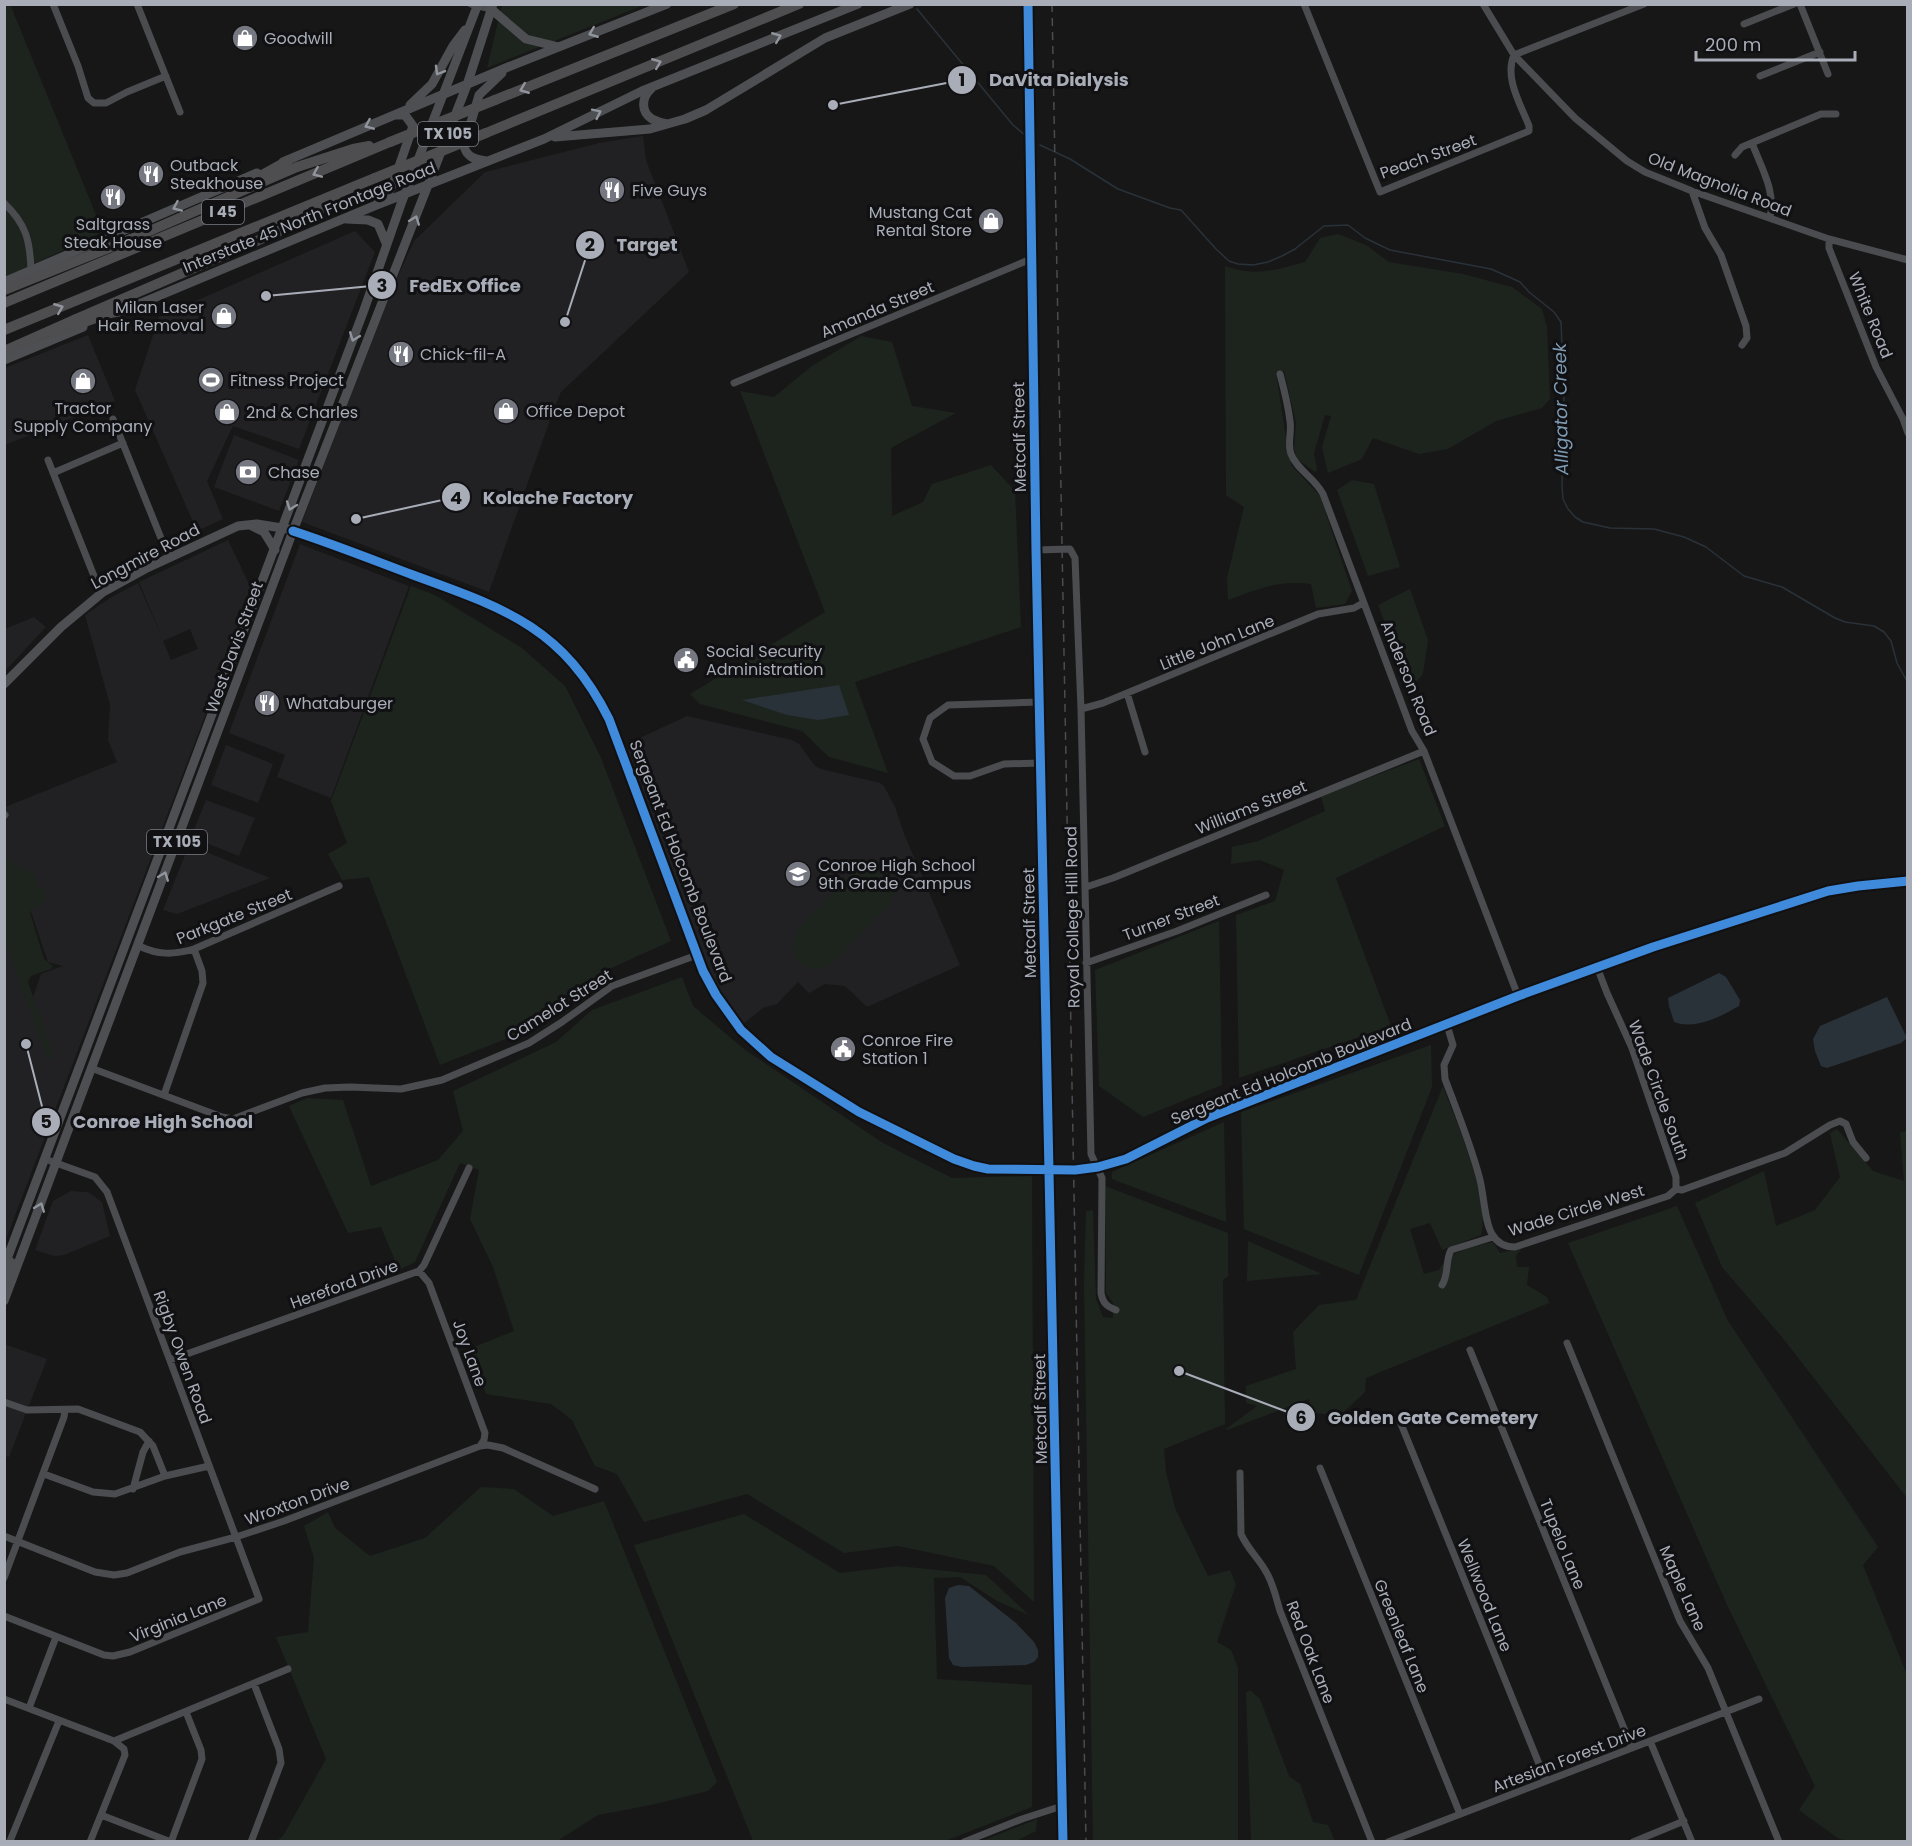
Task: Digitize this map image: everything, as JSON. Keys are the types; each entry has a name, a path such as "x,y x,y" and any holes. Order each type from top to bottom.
{"highway":[{"name":"I 45","path":"4,303 390,142 734,4"},
{"name":"I 45","path":"4,330 799,4"},
{"path":"4,290 131,239 293,164 390,142"},
{"path":"55,282 293,164"},
{"path":"4,350 275,233 328,205 339,193"},
{"path":"4,350 110,313 125,310"}],"main road":[{"path":"4,282 293,164 398,113 467,84 667,4"},
{"name":"Interstate 45 North Frontage Road","path":"4,360 344,218 544,139 654,86 858,4"},
{"path":"544,139 650,129 685,119 706,110 825,38 910,4"},
{"path":"483,5 526,39 559,47"},
{"name":"West Davis Street","path":"4,1300 197,789 386,243 471,24 483,5"},
{"name":"West Davis Street","path":"4,1267 275,550 288,529 429,184 467,84 483,5"},
{"path":"398,113 432,84 453,46 471,24"},
{"path":"486,161 472,158 464,146 479,95 508,68"},
{"path":"654,86 645,94 643,103 645,111 651,118 667,124"},
{"path":"374,206 389,192 412,126 405,116 398,113"},
{"path":"344,218 368,220 378,224 386,243"},
{"path":"248,524 264,532 275,550"},
{"name":"Longmire Road","path":"4,684 61,627 103,592 228,530 248,524 288,529"},
{"path":"197,789 193,780 208,741 208,727"},
{"path":"138,946 136,933 147,902 146,892"},
{"path":"120,994 119,982 130,951 129,939"},
{"path":"91,1068 87,1061 100,1024 99,1018"},
{"path":"10,1285 6,1277 21,1236 19,1228"}],"street":[{"path":"53,4 88,98 94,103 106,103 166,76"},
{"path":"137,4 180,111"},
{"name":"Metcalf Street","path":"1028,4 1036,550 1051,1169 1063,1842"},
{"name":"Old Magnolia Road","path":"1483,4 1514,55 1575,118 1613,151 1645,172 1829,239 1908,260"},
{"path":"1514,55 1644,4"},
{"path":"1744,24 1794,4"},
{"path":"1800,4 1828,74"},
{"name":"Peach Street","path":"1304,5 1380,192 1529,131 1511,76 1511,63 1514,55"},
{"path":"1760,76 1820,52"},
{"path":"1735,155 1738,149 1821,114 1836,114"},
{"path":"1752,143 1771,193 1770,217"},
{"path":"1692,190 1706,228 1723,261 1746,326 1747,338 1742,345"},
{"path":"4,203 19,218 28,237 31,270"},
{"name":"White Road","path":"1829,239 1829,248 1876,367 1905,418 1908,433"},
{"name":"Amanda Street","path":"734,383 1031,259"},
{"name":"Anderson Road","path":"1280,374 1290,421 1289,448 1292,457 1298,466 1315,480 1323,494 1412,731 1424,751 1518,996"},
{"path":"113,419 169,558"},
{"path":"53,473 123,443"},
{"path":"48,460 94,576 103,592"},
{"name":"Sergeant Ed Holcomb Boulevard","path":"288,529 488,603 526,622 564,653 587,680 609,719 703,971 726,1010 741,1029 757,1046 790,1070 859,1112 954,1159 974,1166 988,1169 1075,1170 1098,1167 1126,1159 1207,1118 1518,996 1653,947 1828,891 1908,881"},
{"name":"Royal College Hill Road","path":"1036,550 1070,549 1075,558 1086,887 1091,1154 1102,1178 1101,1293 1103,1302 1116,1310"},
{"name":"Little John Lane","path":"1081,709 1103,703 1318,614 1354,608 1363,603"},
{"path":"1127,693 1145,752"},
{"path":"1039,702 948,705 930,718 923,739 932,762 954,776 970,776 1004,764 1041,764"},
{"name":"Williams Street","path":"1086,887 1424,751"},
{"name":"Parkgate Street","path":"138,946 167,955 176,955 339,886"},
{"name":"Turner Street","path":"1086,963 1177,932 1266,895"},
{"path":"164,1095 203,983 202,971 194,949"},
{"name":"Camelot Street","path":"91,1068 222,1117 233,1119 302,1093 325,1088 401,1089 442,1080 529,1043 612,986 697,955"},
{"name":"Wade Circle South","path":"1597,967 1632,1048 1676,1177 1676,1189"},
{"path":"1447,1025 1453,1045 1444,1065 1445,1079 1479,1176 1489,1229 1493,1237"},
{"name":"Wade Circle West","path":"1442,1285 1446,1277 1451,1250 1493,1237 1505,1246 1515,1247 1668,1196 1676,1189 1682,1190 1785,1153 1840,1121 1846,1124 1853,1142 1866,1158"},
{"name":"Rigby Owen Road","path":"45,1159 95,1177 107,1192 259,1599"},
{"name":"Hereford Drive","path":"170,1360 419,1271 424,1265 469,1168"},
{"name":"Joy Lane","path":"419,1271 429,1283 485,1433 480,1446"},
{"name":"Maple Lane","path":"1567,1343 1680,1621 1705,1661 1779,1842"},
{"name":"Tupelo Lane","path":"1470,1350 1632,1748"},
{"path":"4,1402 27,1410 78,1409 140,1432 153,1446 165,1476"},
{"path":"4,1578 44,1474 65,1410"},
{"name":"Wellwood Lane","path":"1400,1419 1546,1781"},
{"path":"133,1489 143,1452 149,1441"},
{"path":"480,1446 503,1448 595,1489"},
{"name":"Wroxton Drive","path":"4,1536 95,1572 114,1575 127,1573 180,1552 284,1521 480,1446"},
{"path":"44,1474 103,1494 114,1494 165,1476 209,1466"},
{"name":"Greenleaf Lane","path":"1320,1468 1460,1814"},
{"name":"Red Oak Lane","path":"1240,1473 1241,1534 1244,1542 1266,1571 1372,1842"},
{"name":"Virginia Lane","path":"4,1616 104,1655 122,1655 259,1599"},
{"path":"29,1708 56,1637"},
{"path":"114,1742 288,1669"},
{"path":"250,1842 281,1763 279,1749 254,1684"},
{"path":"4,1699 114,1742 124,1749 124,1755 90,1842"},
{"name":"Artesian Forest Drive","path":"1388,1842 1759,1699"},
{"path":"101,1815 171,1842 202,1759 201,1750 186,1712"},
{"path":"9,1840 59,1720"},
{"path":"1650,1741 1692,1842"},
{"path":"964,1842 1022,1818 1062,1806"},
{"path":"1633,1842 1684,1821"}],"shaded area":[{"path":"10,4 103,232 5,277 4,5"},
{"path":"502,5 644,5 487,68"},
{"path":"643,136 646,160 689,272 561,392 489,592 302,522 384,306 414,241 485,172 599,143"},
{"path":"355,231 375,252 299,449 233,426 207,481 223,519 197,531 135,390 159,317"},
{"path":"1338,234 1366,245 1389,262 1463,274 1512,287 1542,309 1547,327 1550,399 1542,408 1496,421 1448,449 1419,454 1373,438 1362,459 1328,473 1322,447 1331,416 1325,415 1314,453 1317,470 1315,472 1297,459 1294,448 1296,423 1284,371 1276,372 1292,466 1320,496 1352,591 1345,604 1316,608 1311,584 1278,584 1228,600 1227,578 1244,507 1226,495 1225,266 1256,272 1305,262 1320,238"},
{"path":"88,335 115,401 5,445 5,368"},
{"path":"861,336 892,342 912,406 956,413 891,448 892,516 923,502 932,484 991,465 1015,491 1021,627 855,682 888,773 829,757 802,731 700,704 690,694 825,612 740,391 774,397 812,366"},
{"path":"234,435 299,460 279,511 214,487"},
{"path":"1352,480 1374,484 1400,567 1368,576 1337,490"},
{"path":"228,540 251,588 225,666 216,669 222,671 5,1242 5,928 32,1000 41,974 63,966 48,962 29,906 5,868 5,807 117,762 108,740 110,705 85,615 138,583 163,640 139,582","holes":["190,629 198,649 171,660 163,641"]},
{"path":"300,544 409,586 331,798 277,777 285,755 229,733"},
{"path":"411,586 435,595 522,648 565,686 601,758 671,941 609,969 564,1004 516,1035 440,1065 369,877 342,880 328,854 347,843 331,801"},
{"path":"1410,589 1428,640 1423,674 1411,688 1378,605"},
{"path":"34,617 46,627 5,671 5,629"},
{"path":"839,685 849,715 818,720 787,715 742,700"},
{"name":"Conroe High School 9th Grade Campus","path":"687,716 792,740 799,744 815,766 821,769 880,783 884,786 895,807 960,965 867,1007 845,986 825,984 809,993 798,982 777,1004 763,1008 743,1024 714,982 627,747 631,742"},
{"path":"226,745 273,764 258,803 211,785"},
{"path":"1419,759 1445,826 1336,878 1391,1026 1239,1078 1236,915 1275,901 1284,870 1260,860 1231,864 1232,847 1258,841 1325,811 1321,796"},
{"path":"206,800 255,818 239,856 191,837"},
{"path":"189,845 270,878 177,914 163,910"},
{"path":"5,858 34,874 37,879 35,886 44,890 46,900 31,909 30,913 44,959 53,966 51,969 31,976 28,982 53,1055 52,1059 47,1057 5,941"},
{"path":"876,863 894,880 895,890 890,903 831,965 813,970 800,964 794,951 796,932 855,869"},
{"path":"1219,921 1222,1085 1143,1117 1099,1086 1095,970"},
{"path":"1719,973 1726,977 1740,1000 1739,1006 1716,1018 1699,1023 1674,1022 1668,998"},
{"path":"682,977 693,1006 744,1049 883,1143 952,1178 1032,1176 1034,1602 994,1566 898,1546 844,1553 747,1494 644,1522 617,1474 595,1466 572,1420 551,1404 486,1394 469,1349 514,1331 493,1267 470,1219 479,1170 460,1163 415,1262 399,1270 381,1227 348,1233 289,1106 307,1098 343,1100 371,1186 438,1160 463,1131 453,1091 556,1042 592,1010"},
{"path":"1887,997 1907,1038 1901,1043 1827,1068 1821,1066 1813,1039 1820,1026"},
{"path":"1431,1045 1432,1087 1359,1275 1244,1229 1241,1112"},
{"path":"1443,1086 1471,1160 1483,1219 1481,1235 1442,1250 1430,1223 1410,1229 1424,1274 1439,1270 1443,1263 1462,1250 1493,1242 1500,1253 1522,1248 1516,1256 1517,1267 1529,1267 1527,1285 1547,1297 1549,1303 1366,1378 1365,1392 1341,1415 1312,1413 1309,1399 1227,1430 1257,1406 1246,1403 1246,1386 1296,1369 1293,1332 1319,1305 1356,1300"},
{"path":"1224,1122 1226,1222 1112,1179 1112,1172"},
{"path":"1837,1129 1873,1171 1904,1181 1900,1132 1907,1131 1907,1498 1782,1337 1722,1267 1695,1203 1764,1171 1776,1226 1815,1210 1840,1177 1830,1133"},
{"path":"1105,1186 1228,1233 1228,1276 1223,1280 1225,1424 1164,1449 1166,1472 1175,1508 1208,1576 1230,1570 1236,1584 1217,1642 1231,1650 1238,1668 1238,1841 1093,1841 1084,1285 1086,1211 1093,1210 1096,1299 1103,1317 1113,1318 1113,1303 1106,1293"},
{"path":"71,1191 88,1192 102,1202 110,1236 64,1255 54,1256 35,1250 53,1201"},
{"path":"1677,1206 1728,1321 1878,1547 1863,1565 1907,1675 1907,1841 1855,1842 1839,1839 1799,1810 1815,1786 1728,1607 1568,1243"},
{"path":"1248,1241 1322,1274 1247,1281"},
{"path":"4,1344 47,1359 9,1457 4,1456"},
{"path":"481,1487 514,1489 553,1516 604,1501 717,1782 708,1791 598,1815 557,1841 277,1841 283,1836 326,1759 276,1637 308,1632 314,1558 304,1526 328,1512 335,1528 370,1556 425,1538"},
{"path":"744,1514 840,1573 898,1566 986,1575 1029,1615 997,1601 960,1577 934,1578 937,1679 1032,1685 1032,1807 945,1841 753,1841 634,1545"},
{"path":"958,1585 969,1586 1016,1623 1034,1642 1038,1650 1038,1657 1034,1662 1026,1665 962,1667 953,1665 949,1658 945,1598 949,1588"},
{"path":"1250,1690 1260,1699 1289,1776 1300,1784 1313,1822 1328,1825 1335,1841 1251,1841 1246,1693"},
{"path":"1037,1819 1036,1831 1016,1841 982,1841"}],"waterway":[{"name":"Alligator Creek","path":"917,9 1013,125 1026,136"},
{"name":"Alligator Creek","path":"1040,145 1070,159 1118,189 1181,210 1216,249 1229,261 1238,264 1253,265 1268,262 1295,249 1324,226 1348,225 1365,238 1390,250 1491,269 1520,282 1554,312 1561,322 1564,397 1562,486 1563,499 1575,517 1583,522 1610,528 1654,529 1684,537 1706,547 1744,576 1782,587 1845,622 1874,626 1884,632 1891,641 1897,663 1908,683"}],"railway":[{"path":"1052,4 1086,1842"}],"cycle path":[{"path":"1028,4 1036,550 1063,1842"},
{"path":"293,531 476,598 528,625 551,642 572,662 609,719 703,971 716,995 741,1030 771,1057 859,1112 954,1159 974,1166 988,1169 1075,1170 1098,1167 1126,1159 1207,1118 1518,996 1653,947 1828,891 1908,881"}],"place":[{"name":"Goodwill","path":"245,38"},
{"name":"DaVita Dialysis","path":"833,105"},
{"name":"Outback Steakhouse","path":"151,174"},
{"name":"Five Guys","path":"612,190"},
{"name":"Saltgrass Steak House","path":"113,197"},
{"name":"Mustang Cat Rental Store","path":"991,221"},
{"name":"FedEx Office","path":"266,296"},
{"name":"Milan Laser Hair Removal","path":"224,316"},
{"name":"Target","path":"565,322"},
{"name":"Chick-fil-A","path":"401,354"},
{"name":"Fitness Project","path":"211,380"},
{"name":"Tractor Supply Company","path":"83,381"},
{"name":"Office Depot","path":"506,411"},
{"name":"2nd & Charles","path":"227,412"},
{"name":"Chase","path":"248,472"},
{"name":"Kolache Factory","path":"356,519"},
{"name":"Social Security Administration","path":"686,660"},
{"name":"Whataburger","path":"267,703"},
{"name":"Conroe High School 9th Grade Campus","path":"798,874"},
{"name":"Conroe High School","path":"26,1044"},
{"name":"Conroe Fire Station 1","path":"843,1049"},
{"name":"Golden Gate Cemetery","path":"1179,1371"}]}
